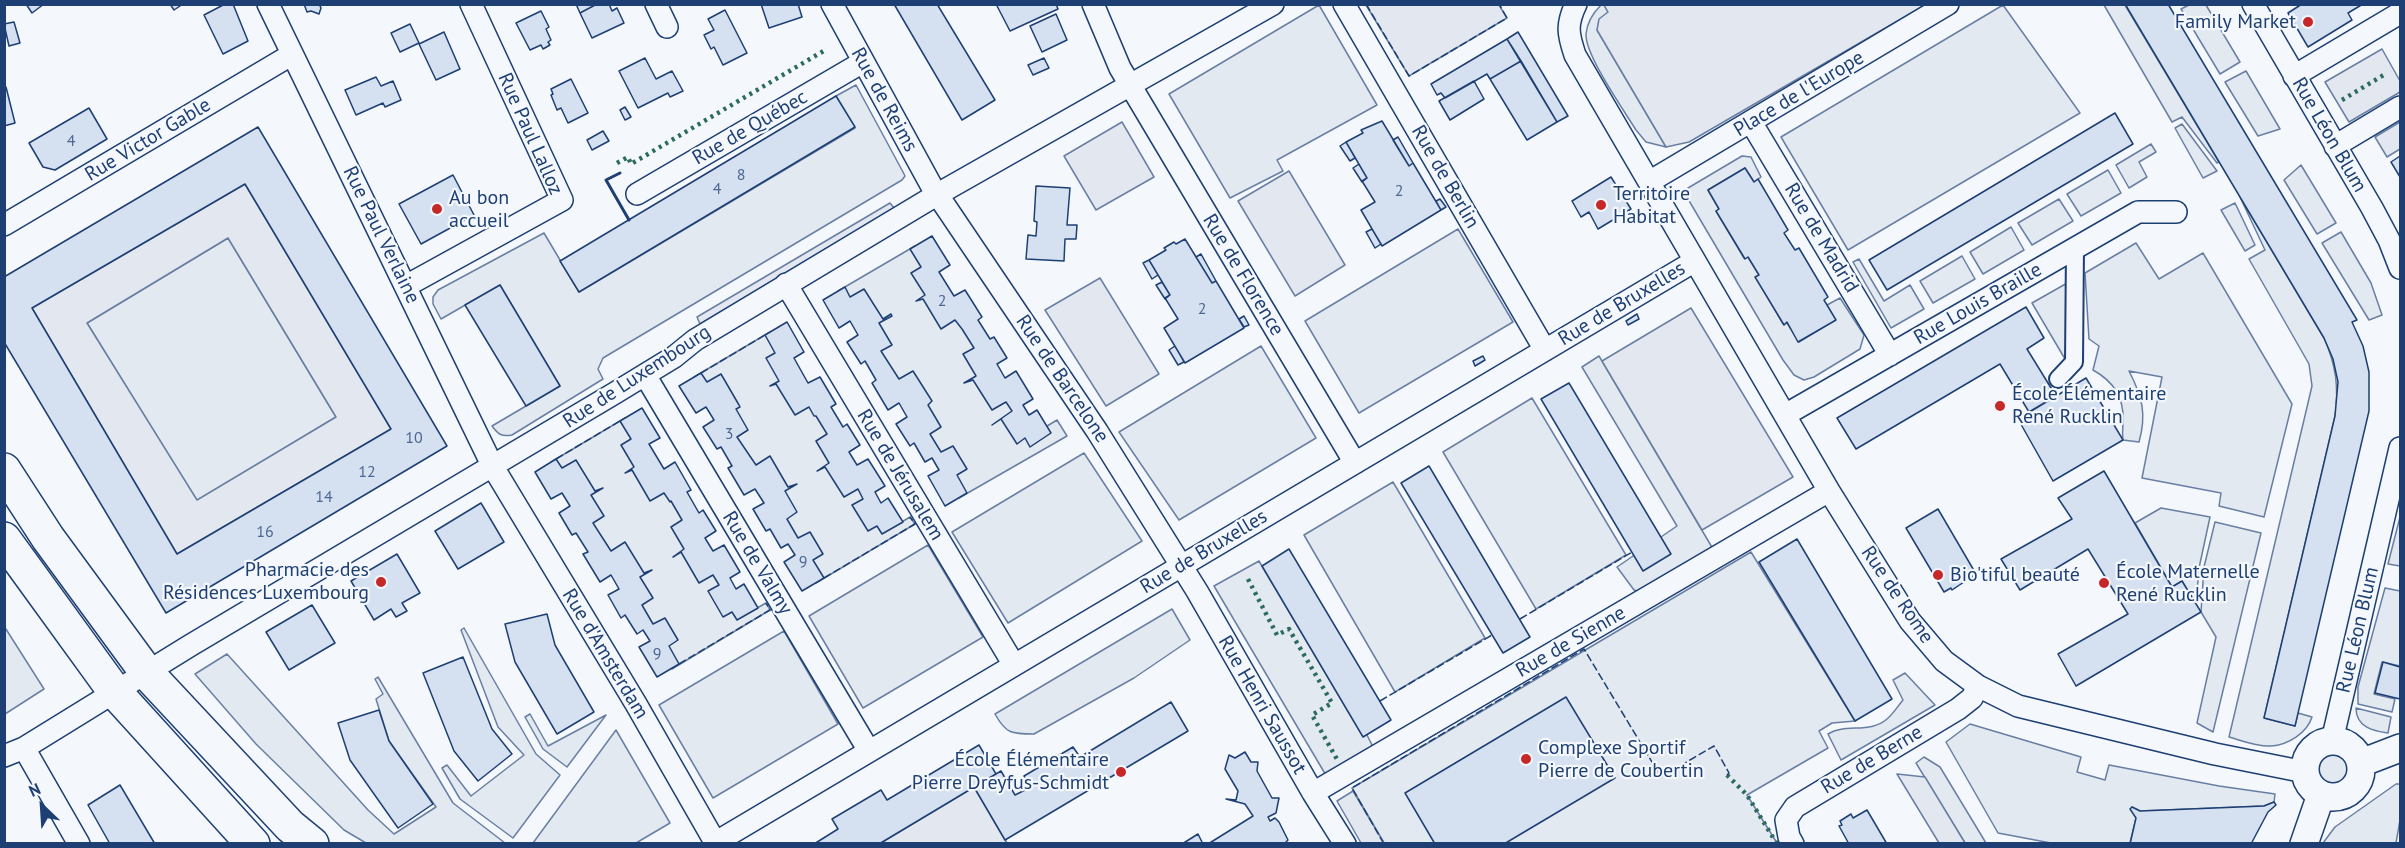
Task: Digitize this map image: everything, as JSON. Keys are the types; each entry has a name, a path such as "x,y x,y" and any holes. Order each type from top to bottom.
{"main road":[{"path":"4,470 48,538 147,673 290,826 312,843"},
{"path":"4,539 115,692 253,843"}],"street":[{"name":"Rue Paul Verlaine","path":"268,4 494,467"},
{"name":"Rue Paul Lalloz","path":"406,286 562,200 471,4"},
{"path":"656,4 667,27"},
{"name":"Rue de Reims","path":"832,4 938,194"},
{"name":"Rue de Florence","path":"1093,4 1120,68 1355,463"},
{"path":"1131,87 1273,4"},
{"name":"Rue de Berlin","path":"1344,4 1545,350"},
{"path":"1575,4 1568,20 1569,36 1575,55 1695,261"},
{"name":"Place de l'Europe","path":"1649,182 1948,4"},
{"name":"Rue Léon Blum","path":"2253,4 2372,208 2389,240 2400,268"},
{"path":"2294,76 2400,13"},
{"name":"Rue Victor Gable","path":"4,225 291,55"},
{"name":"Rue de Québec","path":"637,194 863,62"},
{"name":"Rue de Luxembourg","path":"4,756 24,748 494,467 674,357 695,340 786,284 938,194 1131,87"},
{"path":"2335,146 2400,108"},
{"name":"Rue de Madrid","path":"1751,122 1890,355"},
{"name":"Rue de Barcelone","path":"938,194 1097,431 1181,566"},
{"name":"Rue Louis Braille","path":"1785,415 2138,212 2176,212"},
{"path":"2058,379 2074,362 2075,248"},
{"name":"Rue de Bruxelles","path":"714,843 1695,261"},
{"name":"Rue de Rome","path":"1695,261 1829,491 1910,621 1944,661 1978,686 2018,706 2216,754 2305,772"},
{"name":"Rue de Jérusalem","path":"786,284 1014,665"},
{"name":"Rue de Valmy","path":"645,375 869,751"},
{"name":"Rue Léon Blum","path":"2332,741 2400,448"},
{"name":"Rue d'Amsterdam","path":"494,467 636,704 714,843"},
{"name":"Rue de Sienne","path":"1313,793 1829,491"},
{"name":"Rue Henri Saussot","path":"1181,566 1313,793 1345,843"},
{"name":"Rue de Berne","path":"1793,843 1789,837 1786,820 1795,807 1958,709 1972,698 1978,686"},
{"path":"2332,741 2348,745 2354,750 2361,763 2361,774 2353,789 2338,797 2321,795 2313,789 2305,772 2309,755 2315,748 2332,741"},
{"path":"24,748 79,843"},
{"path":"2361,763 2400,748"},
{"path":"2304,843 2321,795"}],"shaded area":[{"path":"1319,5 1377,105 1277,160 1283,171 1230,198 1169,94"},
{"path":"1366,5 1499,5 1507,18 1409,76"},
{"path":"1601,5 1604,5 1608,12 1597,30 1666,147 1646,142 1636,130 1592,55 1586,34 1591,18"},
{"path":"1604,5 1925,5 1689,142 1666,147 1597,30 1599,19 1608,12"},
{"path":"2003,5 2080,113 1848,250 1781,137"},
{"path":"2104,5 2125,5 2219,162 2217,163 2182,117 2172,122"},
{"path":"2189,5 2206,5 2240,62 2220,74 2181,9"},
{"path":"2382,49 2400,81 2400,92 2349,122 2325,82"},
{"path":"2246,71 2280,129 2258,136 2225,82"},
{"path":"856,85 905,176 902,180 603,358 598,369 603,379 512,435 505,436 496,431 492,426 560,386 500,285 441,319 433,304 433,297 438,290 544,233 579,292 855,128 836,96"},
{"path":"1122,122 1154,177 1096,210 1064,156"},
{"path":"2400,122 2400,149 2387,157 2375,137"},
{"path":"2182,124 2217,171 2203,178 2175,128"},
{"path":"2151,144 2156,152 2139,162 2147,177 2129,188 2116,165"},
{"path":"1742,156 1751,157 1761,177 1754,182 1745,168 1708,190 1719,209 1716,211 1744,258 1748,257 1759,275 1756,277 1783,324 1787,323 1799,342 1835,320 1827,305 1840,298 1864,335 1860,349 1814,377 1804,380 1794,375 1783,360 1688,199 1688,188"},
{"path":"2301,165 2336,223 2317,234 2284,180"},
{"path":"2108,170 2121,193 2081,216 2067,194"},
{"path":"1289,171 1345,265 1295,296 1238,201"},
{"path":"245,184 391,429 177,554 32,308","holes":["228,238 336,417 197,500 87,323"]},
{"path":"2240,197 2324,338 2334,367 2337,395 2335,416 2264,718 2295,726 2298,713 2312,717 2306,728 2296,737 2271,746 2256,745 2229,737 2312,386 2309,364 2249,259 2265,250"},
{"path":"2059,199 2073,221 2032,245 2018,223"},
{"path":"890,203 894,208 700,324 697,317"},
{"path":"2235,203 2255,245 2245,251 2221,210"},
{"path":"2011,227 2024,250 1983,274 1970,252"},
{"path":"1458,229 1513,322 1359,413 1305,321"},
{"path":"2341,232 2371,283 2382,315 2369,320 2322,243"},
{"path":"228,238 336,417 197,501 87,323"},
{"path":"2136,243 2159,279 2203,253 2292,404 2264,517 2219,506 2221,493 2142,478 2162,377 2129,371 2140,397 2143,423 2139,442 2123,440 2122,404 2116,390 2093,370 2099,346 2089,339 2085,273"},
{"path":"915,246 1034,434 1057,420 1067,436 959,498 838,291"},
{"path":"1962,256 1975,279 1933,303 1920,281"},
{"path":"1859,259 1884,301 1910,285 1924,309 1891,328 1853,262"},
{"path":"1100,278 1159,374 1106,406 1045,310"},
{"path":"2069,282 2065,359 2032,303"},
{"path":"1691,308 1793,477 1702,530 1602,361"},
{"path":"770,332 890,529 910,517 915,524 816,583 694,377"},
{"path":"1261,346 1316,438 1179,520 1119,432"},
{"path":"1599,356 1713,549 1641,592 1634,590 1617,567 1677,526 1582,367"},
{"path":"1532,398 1626,555 1536,609 1443,452"},
{"path":"625,418 743,616 766,603 770,610 672,669 551,462"},
{"path":"1084,453 1142,541 1008,623 952,532"},
{"path":"1393,482 1485,638 1395,692 1304,535"},
{"path":"2161,508 2210,517 2199,568 2196,605 2182,581 2172,587 2135,523"},
{"path":"2400,517 2400,566 2388,564"},
{"path":"2215,522 2261,533 2213,732 2197,723 2216,637 2201,612 2204,567"},
{"path":"928,545 983,637 863,708 809,616"},
{"path":"1751,552 1855,721 1832,723 1819,731 1828,748 1747,795 1777,843 1384,843 1352,788"},
{"path":"1259,561 1363,736 1367,735 1374,749 1327,777 1214,586"},
{"path":"2385,588 2400,591 2400,666 2382,662 2374,694 2395,699 2392,712 2358,704 2358,687"},
{"path":"1172,609 1190,640 1134,678 1034,734 1010,732 999,721 995,714"},
{"path":"4,626 44,689 5,714 4,714"},
{"path":"464,628 536,754 560,775 513,838 460,799 442,768 447,765 471,796 524,755 498,727 461,630"},
{"path":"784,631 838,724 713,798 659,705"},
{"path":"227,654 368,810 394,834 436,807 389,741 376,699 383,694 375,679 378,677 453,803 505,843 366,843 344,830 256,744 195,674"},
{"path":"1905,673 1935,705 1841,760 1828,734 1842,729 1873,726 1887,719 1903,700 1893,680"},
{"path":"2356,708 2391,717 2388,733 2362,724"},
{"path":"530,714 548,746 606,715 567,767 543,749 525,717"},
{"path":"1970,724 2081,757 2077,772 2105,780 2109,765 2275,794 2274,802 2264,806 2140,811 2132,807 2136,818 2130,843 2051,843 1998,833 1946,742"},
{"path":"616,730 670,823 636,843 533,843"},
{"path":"2335,754 2346,759 2351,770 2346,781 2335,786 2324,781 2319,770 2324,759"},
{"path":"1924,757 1940,767 1986,843 1965,843 1916,763"},
{"path":"1897,774 1925,777 1965,843 1939,843"},
{"path":"2396,784 2400,784 2400,820 2396,843 2323,843 2335,827"},
{"path":"974,787 1007,843 879,844"},
{"path":"1353,791 1384,843 1361,843 1337,801"}],"building":[{"path":"26,4 44,4 32,13"},
{"path":"170,4 183,4 174,10"},
{"path":"225,4 233,4 248,41 223,54 204,15"},
{"path":"304,4 323,4 320,6 319,14 307,12"},
{"path":"576,4 597,4 580,13"},
{"path":"597,4 609,4 612,11 617,8 624,23 592,38 580,13"},
{"path":"761,4 798,4 802,17 769,28"},
{"path":"894,4 937,4 995,100 962,120"},
{"path":"996,4 1056,4 1058,9 1010,31"},
{"path":"2125,4 2168,4 2357,320 2352,322 2363,346 2369,372 2369,411 2295,726 2264,718 2335,416 2338,382 2333,359 2324,338"},
{"path":"2302,4 2363,4 2348,13 2352,20 2308,47 2288,13"},
{"path":"725,10 747,53 723,65 714,47 711,49 704,35 714,30 708,19"},
{"path":"541,11 549,27 546,29 551,40 548,42 550,45 543,49 541,45 530,50 516,23"},
{"path":"1056,14 1067,40 1042,52 1030,26"},
{"path":"14,22 20,43 9,46 4,24"},
{"path":"410,24 419,43 400,52 391,33"},
{"path":"444,32 460,69 436,80 419,44"},
{"path":"1518,32 1568,116 1557,122 1507,39"},
{"path":"1507,39 1521,61 1490,79 1487,74 1445,98 1441,93 1437,95 1431,84"},
{"path":"645,58 656,79 672,71 683,91 670,97 668,93 638,108 619,71"},
{"path":"1044,58 1049,68 1033,75 1028,65"},
{"path":"1521,61 1557,122 1527,140 1490,79"},
{"path":"376,77 381,86 393,81 401,100 385,107 383,103 356,115 345,90"},
{"path":"571,79 588,113 568,123 561,108 557,110 551,89"},
{"path":"1474,81 1484,99 1450,120 1439,101"},
{"path":"6,87 15,123 4,126 4,88"},
{"path":"836,96 855,127 579,292 560,261"},
{"path":"625,107 631,117 625,120 620,110"},
{"path":"89,108 107,139 55,170 43,167 29,143"},
{"path":"2115,113 2133,144 1887,290 1869,260"},
{"path":"1382,121 1409,166 1413,163 1441,210 1382,246 1361,210 1375,202 1362,181 1367,178 1346,142 1363,133 1361,130"},
{"path":"258,127 447,446 166,613 4,342 4,277","holes":["245,184 391,429 177,554 32,308"]},
{"path":"603,131 609,141 592,150 587,140"},
{"path":"1398,137 1413,163 1409,166 1393,140"},
{"path":"1346,142 1355,158 1350,161 1340,146"},
{"path":"2400,156 2400,177 2391,162"},
{"path":"1359,164 1367,178 1362,182 1353,168"},
{"path":"1745,168 1754,182 1758,179 1788,230 1784,233 1795,250 1799,248 1828,297 1824,300 1836,320 1798,342 1787,322 1784,325 1755,277 1759,275 1748,257 1745,259 1716,211 1719,209 1708,190"},
{"name":"Au bon accueil","path":"453,175 474,215 421,244 399,204"},
{"name":"Territoire Habitat","path":"1611,177 1631,209 1598,229 1589,212 1581,217 1572,201"},
{"path":"1036,186 1070,188 1067,225 1077,225 1076,239 1065,239 1064,261 1026,259 1028,235 1036,236 1037,222 1034,221"},
{"path":"1440,199 1446,207 1441,210 1436,201"},
{"path":"1372,229 1381,244 1375,248 1366,232"},
{"path":"932,236 950,265 939,272 954,296 965,290 982,317 978,320 990,339 994,337 1007,358 997,364 1005,378 1016,371 1033,399 1023,405 1029,415 1037,410 1051,433 1030,447 1025,438 1017,444 1001,419 992,425 1012,411 1006,402 992,410 973,380 964,383 976,376 963,354 974,348 955,320 941,329 923,299 916,301 925,295 911,273 921,267 910,249"},
{"path":"1185,239 1212,283 1216,281 1244,328 1185,363 1164,328 1178,319 1165,298 1170,295 1149,260 1166,250 1164,248 1174,242 1176,244"},
{"path":"1201,254 1216,281 1212,283 1196,257"},
{"path":"1149,260 1158,275 1152,279 1143,263"},
{"path":"1162,282 1170,295 1165,299 1156,285"},
{"path":"500,285 560,386 526,406 465,305"},
{"path":"845,287 850,297 864,289 883,319 891,314 892,316 879,323 892,345 881,351 899,379 913,371 932,401 928,405 941,427 930,434 941,452 953,446 967,469 957,475 967,493 945,506 928,476 939,470 932,458 925,462 914,443 910,446 896,424 907,417 899,403 888,410 872,383 876,380 865,361 861,364 847,342 858,335 850,321 839,328 823,300"},
{"path":"2026,307 2044,338 2027,349 2056,396 2029,412 2000,364 1856,449 1837,418"},
{"path":"1637,314 1639,319 1628,325 1626,321"},
{"path":"1244,316 1249,325 1244,327 1239,319"},
{"path":"787,322 804,352 794,358 808,383 820,377 836,404 831,407 843,427 847,424 860,445 849,452 857,465 868,459 885,486 875,492 881,503 888,498 903,522 882,534 877,526 868,531 852,505 863,499 858,489 844,497 825,467 817,471 829,463 816,441 827,434 816,416 809,407 795,415 776,384 770,386 779,381 766,358 775,353 765,335"},
{"path":"1175,346 1184,362 1178,365 1169,350"},
{"path":"1483,356 1485,360 1475,366 1473,361"},
{"path":"701,373 707,382 721,374 740,407 736,409 748,430 737,437 756,465 770,456 788,487 797,484 785,491 797,512 787,519 798,538 810,532 823,554 813,560 824,578 802,591 784,562 795,555 788,544 781,548 770,529 766,531 753,509 764,503 755,489 744,495 728,468 732,466 721,447 717,449 703,427 714,420 706,407 696,413 679,386"},
{"path":"2086,378 2123,440 2053,481 2018,419"},
{"path":"1569,383 1671,554 1643,571 1541,399"},
{"path":"642,408 660,438 649,444 664,469 675,462 691,490 687,492 699,513 703,510 716,531 705,538 713,551 724,545 740,572 730,578 736,589 744,584 758,608 737,620 732,612 723,617 708,591 719,585 713,575 699,583 681,552 673,557 684,549 671,527 682,520 671,501 664,493 650,501 632,470 625,473 634,467 621,445 631,439 620,421"},
{"path":"556,459 562,468 576,460 595,491 603,488 591,495 604,516 593,523 611,551 625,542 644,573 652,570 640,577 653,598 642,605 653,624 665,618 678,640 669,646 679,664 657,677 639,647 650,641 643,630 637,634 625,615 621,618 608,595 619,589 611,575 600,582 583,554 588,552 576,533 572,535 559,513 570,506 562,493 551,499 535,472"},
{"path":"1429,466 1530,637 1503,653 1401,483"},
{"path":"2104,471 2172,587 2182,581 2201,612 2076,686 2058,654 2128,614 2088,549 2020,590 2001,559 2072,519 2058,498"},
{"path":"481,503 504,542 458,569 435,531"},
{"path":"1938,509 1976,574 1952,590 1951,588 1944,592 1906,528"},
{"path":"1797,539 1892,699 1855,721 1759,562"},
{"path":"1289,549 1391,720 1363,737 1262,566"},
{"path":"397,554 420,593 402,603 407,611 396,617 391,609 374,620 351,581"},
{"path":"312,605 335,643 289,670 266,632"},
{"path":"547,614 555,645 594,712 557,734 515,662 505,624"},
{"path":"463,657 492,729 512,754 478,781 454,751 423,673"},
{"path":"2383,662 2400,667 2400,699 2375,693"},
{"path":"1566,697 1615,778 1504,844 1435,844 1405,793"},
{"path":"1171,702 1188,731 1005,840 974,787 1001,771 1015,795 1031,787 1024,776 1073,747 1080,757"},
{"path":"379,710 389,741 433,804 398,828 350,760 338,723"},
{"path":"979,745 996,774 879,844 814,844 838,829 832,819 881,790 887,800"},
{"path":"1245,752 1251,762 1258,762 1257,771 1272,798 1279,798 1276,813 1268,817 1270,821 1275,818 1279,822 1288,840 1284,844 1208,844 1253,816 1245,804 1226,799 1236,800 1238,791 1225,769 1229,755 1235,758"},
{"path":"120,785 155,844 110,844 88,805"},
{"path":"2274,802 2276,805 2268,812 2251,844 2130,844 2136,818 2130,809 2132,807 2140,811 2264,806"},
{"path":"1867,810 1887,844 1849,844 1839,826 1842,825 1840,821 1851,814 1853,818"},
{"path":"1198,834 1203,844 1182,844"}],"hedge":[{"path":"617,163 628,157 631,164 827,49"},
{"path":"2342,100 2387,73"},
{"path":"1248,579 1277,635 1289,629 1332,703 1312,715 1338,761"},
{"path":"1727,775 1747,795 1777,844"}],"fence":[{"path":"1366,4 1409,76 1507,18 1499,4"},
{"path":"701,373 765,335"},
{"path":"556,459 620,421"},
{"path":"824,578 915,524 910,517"},
{"path":"1520,619 1632,552"},
{"path":"679,664 770,610 766,603"},
{"path":"1380,701 1492,635"},
{"path":"1384,844 1352,788 1584,649 1661,777 1714,746 1729,773 1727,775"}],"wall":[{"path":"620,173 606,180 629,220"}],"place":[{"name":"Family Market","path":"2308,22"},
{"name":"Territoire Habitat","path":"1601,205"},
{"name":"Au bon accueil","path":"437,209"},
{"name":"École Élémentaire René Rucklin","path":"2000,406"},
{"name":"Bio'tiful beauté","path":"1938,575"},
{"name":"Pharmacie des Résidences Luxembourg","path":"381,582"},
{"name":"École Maternelle René Rucklin","path":"2104,583"},
{"name":"Complexe Sportif Pierre de Coubertin","path":"1526,759"},
{"name":"École Élémentaire Pierre Dreyfus-Schmidt","path":"1121,772"}]}
